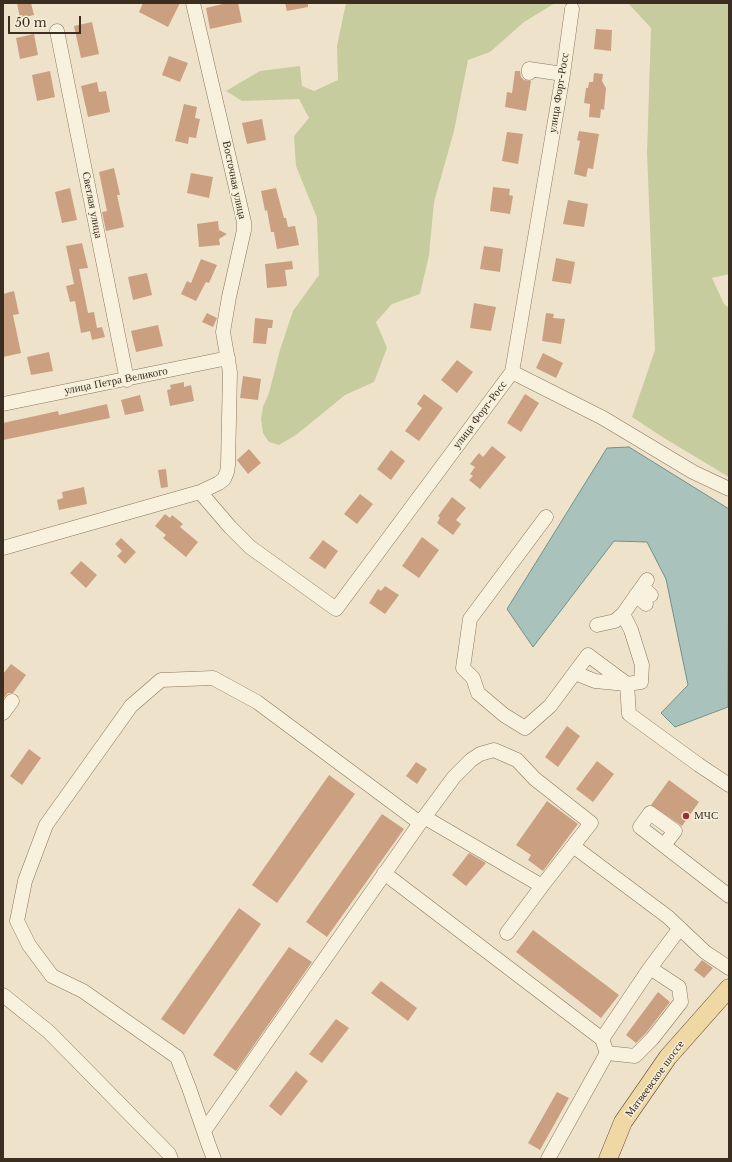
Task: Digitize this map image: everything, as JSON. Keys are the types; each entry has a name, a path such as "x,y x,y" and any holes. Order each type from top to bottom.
{"main road":[{"name":"Матвеевское шоссе","path":"608,1159 623,1122 664,1064 729,988"}],"street":[{"name":"Восточная улица","path":"3,548 200,492 219,483 227,472 230,380 224,332 229,297 244,230 244,222 193,3"},
{"name":"улица Форт-Росс","path":"200,492 230,527 250,547 336,609 512,372 563,74 572,9"},
{"name":"Светлая улица","path":"57,31 127,380"},
{"path":"528,72 529,69 563,74"},
{"name":"улица Петра Великого","path":"3,404 127,380 228,358"},
{"path":"512,372 603,418 693,472 729,489"},
{"path":"546,517 470,619 463,668 473,678 478,693 504,715 525,728 550,706 588,655 627,684 629,714 729,785"},
{"path":"597,625 615,621 644,592"},
{"path":"575,673 595,681 627,684 641,682 642,665 636,631 623,614"},
{"path":"214,1159 177,1057 83,991 52,976 29,945 17,921 25,881 46,825 131,706 161,680 213,678 257,702 422,820 542,886"},
{"path":"3,713 12,701"},
{"path":"204,1131 384,873 454,776 471,760 480,754 494,750 516,760 535,779 591,823 507,933"},
{"path":"664,845 727,889"},
{"path":"573,846 668,917 705,952 729,968"},
{"path":"384,873 602,1039 607,1053 548,1159"},
{"path":"602,1039 650,968 680,928"},
{"path":"607,1053 636,1056 652,1039 681,1002 679,987 650,968"},
{"path":"3,995 49,1032 169,1154 170,1159"}],"green space":[{"path":"346,3 555,3 524,22 490,52 468,60 454,131 434,202 429,255 420,294 392,304 376,322 387,348 374,382 345,395 296,435 279,445 269,442 263,433 261,419 263,407 269,393 280,350 293,311 319,275 317,218 296,166 294,136 309,118 299,99 242,101 226,91 260,71 300,66 302,86 314,91 338,80 337,46"},
{"path":"628,3 729,3 729,274 712,278 724,304 729,308 729,477 632,417 655,350 647,153 651,28"}],"water":[{"path":"629,447 729,509 728,707 675,727 661,713 688,685 666,579 647,542 614,541 533,647 507,609 607,448"}],"building":[{"path":"17,3 31,3 34,15 20,18"},
{"path":"143,3 180,3 168,27 139,12"},
{"path":"227,3 238,3 242,22 210,29 206,8"},
{"path":"285,3 308,3 308,7 287,11"},
{"path":"92,22 99,54 81,58 74,26"},
{"path":"596,29 612,30 611,51 594,49"},
{"path":"34,34 38,55 20,59 16,38"},
{"path":"169,56 188,63 180,82 162,75"},
{"path":"50,71 55,97 37,101 32,75"},
{"path":"515,71 520,71 521,77 524,80 531,81 526,111 505,107 507,92 512,93"},
{"path":"594,73 603,74 602,81 606,88 604,110 601,109 600,118 589,117 590,104 584,103 586,88 588,88 589,82 593,82"},
{"path":"97,82 99,92 106,91 110,112 88,117 81,86"},
{"path":"184,104 197,107 195,118 200,119 196,138 189,137 188,144 175,141"},
{"path":"262,119 266,140 247,144 242,123"},
{"path":"579,131 599,134 593,169 588,168 586,177 574,174 580,141 577,140"},
{"path":"507,132 523,134 518,164 502,161"},
{"path":"114,168 120,195 117,195 124,227 106,231 102,212 107,211 99,172"},
{"path":"191,173 213,177 209,198 187,193"},
{"path":"493,187 510,189 509,195 513,196 510,214 490,211"},
{"path":"70,188 77,220 62,223 55,192"},
{"path":"276,188 284,218 286,218 288,227 295,226 299,245 277,249 274,232 271,232 267,210 265,211 261,191"},
{"path":"568,200 588,204 584,227 563,224"},
{"path":"218,221 219,230 227,234 219,239 220,245 199,247 197,224"},
{"path":"82,243 88,268 79,269 88,313 94,312 97,328 102,327 105,337 92,340 90,331 81,333 75,301 70,302 66,286 74,284 66,246"},
{"path":"484,246 503,249 500,272 480,269"},
{"path":"556,258 575,262 571,284 552,281"},
{"path":"201,259 217,265 209,283 206,282 196,301 181,294 187,281 191,283"},
{"path":"292,261 293,269 285,270 287,286 267,288 265,264"},
{"path":"147,273 152,295 133,300 128,277"},
{"path":"14,291 19,314 13,315 21,353 3,357 3,294"},
{"path":"474,303 496,307 491,331 470,328"},
{"path":"207,313 217,318 213,327 202,322"},
{"path":"546,313 554,314 553,318 565,319 561,344 542,341"},
{"path":"255,318 273,320 272,328 268,328 266,344 253,343"},
{"path":"158,325 163,346 136,352 131,331"},
{"path":"49,352 53,371 31,375 27,357"},
{"path":"543,353 563,363 556,378 536,368"},
{"path":"457,360 473,372 457,393 441,380"},
{"path":"243,376 261,379 258,400 240,398"},
{"path":"184,382 184,387 191,385 194,401 170,406 167,390 171,389 170,385"},
{"path":"424,394 443,408 419,441 405,431 422,408 417,404"},
{"path":"525,394 539,403 521,432 507,423"},
{"path":"140,395 144,411 125,415 121,400"},
{"path":"107,404 110,418 3,440 3,423 58,411 59,415"},
{"path":"492,446 506,457 480,489 469,480 473,476 470,474 475,467 470,464 479,453 483,457"},
{"path":"249,449 261,463 248,474 237,460"},
{"path":"391,450 405,461 391,480 377,469"},
{"path":"166,469 168,487 161,488 158,470"},
{"path":"84,487 87,504 59,510 57,500 63,498 62,492"},
{"path":"360,494 373,504 357,524 344,514"},
{"path":"452,497 466,508 456,520 461,524 453,535 437,523 440,518 438,516"},
{"path":"165,514 170,518 172,515 183,524 180,527 198,542 186,557 163,538 166,535 155,526"},
{"path":"422,537 439,550 419,578 402,566"},
{"path":"121,538 136,552 125,564 117,556 122,551 115,544"},
{"path":"323,540 338,551 325,569 309,558"},
{"path":"81,561 97,575 86,588 70,573"},
{"path":"385,586 399,595 385,614 369,603 378,589 381,591"},
{"path":"11,664 26,675 13,693 8,693 3,699 3,674"},
{"path":"567,726 580,736 558,767 545,757"},
{"path":"29,749 41,758 22,785 10,776"},
{"path":"597,761 614,774 593,802 576,789"},
{"path":"416,762 427,769 417,784 406,776"},
{"path":"329,775 355,794 277,903 252,885"},
{"path":"669,780 699,802 682,826 651,805"},
{"path":"547,801 578,824 543,871 528,860 531,855 516,845"},
{"path":"382,814 404,829 327,937 306,922"},
{"path":"469,853 486,863 466,886 452,875"},
{"path":"239,908 261,924 184,1035 161,1019"},
{"path":"533,930 619,995 601,1018 516,952"},
{"path":"289,947 312,962 236,1071 213,1055"},
{"path":"702,960 713,968 704,978 694,970"},
{"path":"381,981 417,1008 408,1021 371,993"},
{"path":"658,992 670,1002 646,1033 636,1043 626,1035"},
{"path":"336,1019 349,1028 322,1063 309,1054"},
{"path":"296,1071 308,1081 281,1116 269,1106"},
{"path":"557,1092 569,1098 540,1150 528,1143"}],"place":[{"name":"МЧС","path":"686,816"}]}
